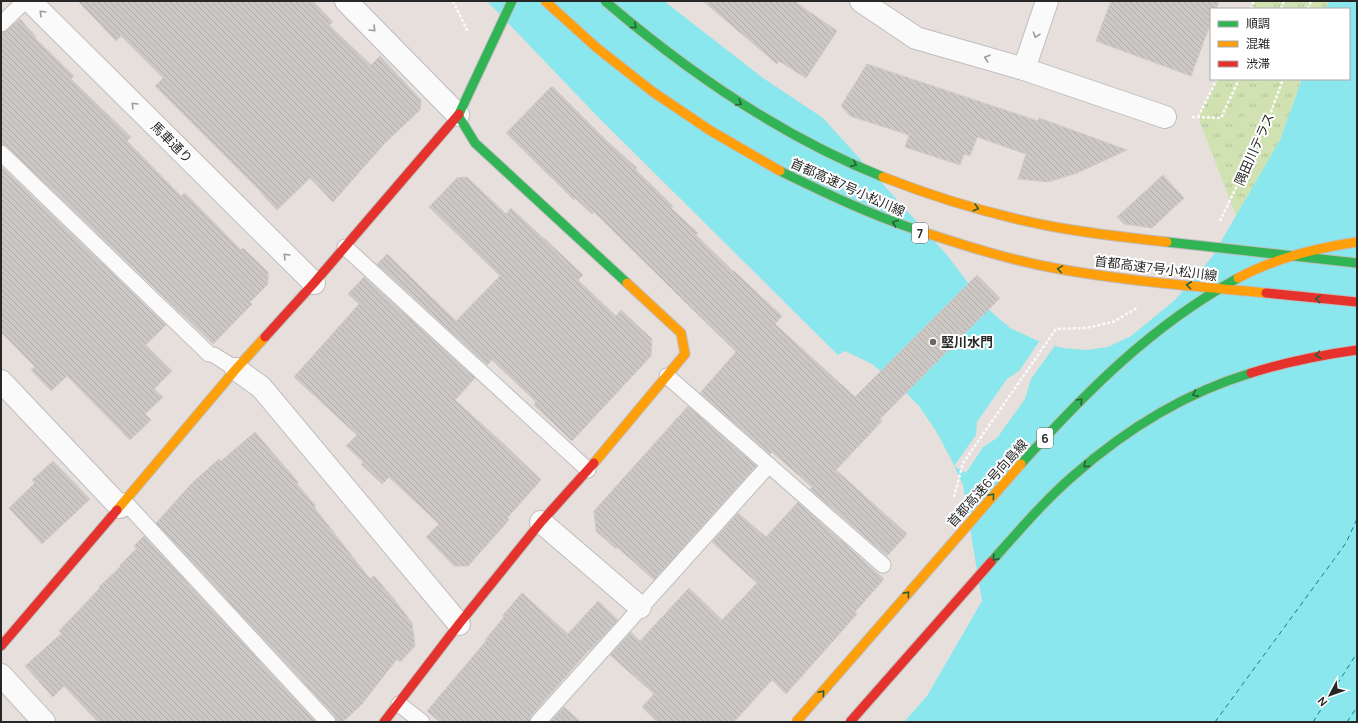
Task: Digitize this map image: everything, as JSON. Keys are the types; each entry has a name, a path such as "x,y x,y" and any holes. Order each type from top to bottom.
{"main road":[{"path":"1,646 236,369 314,284 458,115 512,1"},
{"name":"首都高速7号小松川線","path":"545,1 611,59 653,92 705,128 803,183 861,209 919,232 979,252 1054,268 1097,275 1237,291 1357,302"},
{"name":"首都高速7号小松川線","path":"605,1 677,60 727,95 777,126 827,152 880,176 934,195 996,214 1056,227 1113,236 1268,255 1357,263"},
{"path":"384,722 459,624 542,522 588,470 685,354 681,333 475,143 458,115"},
{"name":"首都高速6号向島線","path":"796,722 995,493 1075,406 1121,361 1181,312 1205,296 1234,280 1276,261 1300,253 1324,247 1357,242"},
{"path":"850,722 1031,518 1072,476 1124,435 1188,398 1220,383 1256,370 1294,360 1332,352 1357,350"}],"street":[{"name":"馬車通り","path":"30,1 314,284"},
{"path":"346,1 458,115"},
{"path":"861,1 916,38 1024,69 1165,116"},
{"path":"1024,69 1047,1"},
{"path":"236,369 261,387 459,624"},
{"path":"1,381 122,504"},
{"path":"542,522 640,608"},
{"path":"1,675 44,722"}],"lane":[{"path":"1,24 25,1"},
{"path":"1,153 209,354 236,369"},
{"path":"345,247 588,470"},
{"path":"667,376 883,565"},
{"path":"538,722 769,465"},
{"path":"122,504 328,722"},
{"path":"399,704 422,722"}],"path":[{"path":"454,1 468,32"},
{"path":"1198,117 1217,80"},
{"path":"1165,116 1221,118 1239,80"},
{"name":"隅田川テラス","path":"1222,219 1267,123 1283,80"}],"green space":[{"path":"1254,1 1329,1 1326,8 1251,8"},
{"path":"1216,80 1302,80 1280,140 1236,216 1198,117"}],"water":[{"path":"487,1 664,1 763,78 823,118 947,255 987,308 1010,328 1036,340 1062,348 1087,350 1108,347 1131,336 1175,300 1212,257 1280,140 1302,80 1350,80 1350,8 1326,8 1329,1 1357,1 1357,722 904,722 927,696 982,601 963,485 951,459 936,431 919,406 902,389 872,364 845,351 838,355 600,119"}],"pier":[{"path":"1040,340 1056,344 1031,379 1025,399 997,438 983,447 966,473 954,466 976,435 977,422 1007,379 1020,370"}],"building":[{"path":"78,1 313,1 333,22 329,25 371,65 380,56 421,100 420,110 385,143 333,202 310,178 277,210 262,193 155,86 163,78 121,36 116,41"},
{"path":"703,1 794,1 837,31 806,78 779,61 777,64"},
{"path":"1111,1 1219,1 1216,8 1210,8 1210,25 1191,76 1096,41"},
{"path":"20,19 36,37 35,38 74,76 71,79 131,137 127,141 181,196 185,193 241,250 243,248 268,272 268,284 250,302 252,304 213,344 7,147 1,144 1,33"},
{"path":"867,64 1038,121 1039,118 1127,150 1077,173 1048,182 1018,179 1026,154 977,137 970,156 964,154 960,165 905,147 909,135 850,116 841,106"},
{"path":"552,86 608,142 637,168 635,169 673,206 671,208 698,233 696,235 782,316 775,324 855,397 977,275 1000,298 880,419 882,421 836,470 907,534 887,556 810,489 812,487 772,452 770,454 700,393 736,352 594,212 592,214 575,198 574,200 506,133"},
{"path":"1,166 166,325 146,345 172,371 154,389 163,397 145,414 151,420 130,440 67,376 51,391 31,370 35,367 1,332"},
{"path":"1163,175 1184,198 1152,228 1124,224 1117,217"},
{"path":"467,177 506,214 511,208 544,238 583,275 578,280 616,316 621,310 652,339 651,356 572,441 534,405 536,402 492,360 487,365 377,264 387,254 456,321 500,276 429,207 457,178"},
{"path":"364,277 475,378 455,400 541,480 507,518 509,520 468,566 454,566 426,537 439,524 389,477 382,484 361,464 363,462 346,446 357,435 294,377 359,304 348,294"},
{"path":"688,406 756,466 654,580 617,547 616,549 596,531 594,511"},
{"path":"255,432 298,482 297,484 316,506 314,507 370,579 374,576 412,623 415,646 400,662 397,659 362,704 343,722 337,722 335,716 156,523 192,483 219,459 221,461"},
{"path":"53,461 90,499 42,544 9,508 35,483 32,480"},
{"path":"798,502 884,579 855,612 857,614 786,694 772,680 734,722 657,722 642,707 654,694 610,655 631,632 640,641 689,588 722,620 757,583 712,542 738,513 766,537"},
{"path":"144,536 316,722 98,722 64,686 53,697 25,666 62,633 59,631 100,588 99,587 121,566 120,565 136,549 134,546"},
{"path":"522,593 568,634 598,601 618,620 589,650 531,716 529,722 440,722 427,711 486,641 485,640 504,617 503,615"},
{"path":"564,707 581,722 550,722"}],"ferry route":[{"path":"1215,722 1346,543 1357,519"},
{"path":"1313,722 1357,653"},
{"path":"1347,722 1357,707"}],"traffic: fast":[{"path":"459,114 512,1"},
{"path":"605,1 669,53 737,101 808,142 845,161 883,177"},
{"path":"458,115 475,143 627,283"},
{"path":"780,171 868,212 923,232"},
{"path":"1167,242 1357,263"},
{"path":"1021,464 1071,411 1122,362 1177,317 1206,297 1238,278"},
{"path":"991,562 1051,496 1093,459 1113,444 1156,415 1179,403 1226,381 1251,373"}],"traffic: slow":[{"path":"545,1 597,48 653,92 711,131 780,171"},
{"path":"883,177 946,200 1011,218 1083,232 1167,242"},
{"path":"923,232 1005,257 1080,273 1133,280 1266,293"},
{"path":"1238,278 1281,259 1326,247 1357,242"},
{"path":"594,463 685,354 681,333 627,283"},
{"path":"117,510 236,369 265,337"},
{"path":"796,722 1021,464"}],"traffic: jam":[{"path":"265,337 314,283 459,114"},
{"path":"1266,293 1357,302"},
{"path":"1251,373 1304,359 1357,350"},
{"path":"384,722 459,624 541,522 594,463"},
{"path":"1,646 117,510"},
{"path":"850,722 991,562"}],"place":[{"name":"堅川水門","path":"933,342"}]}
